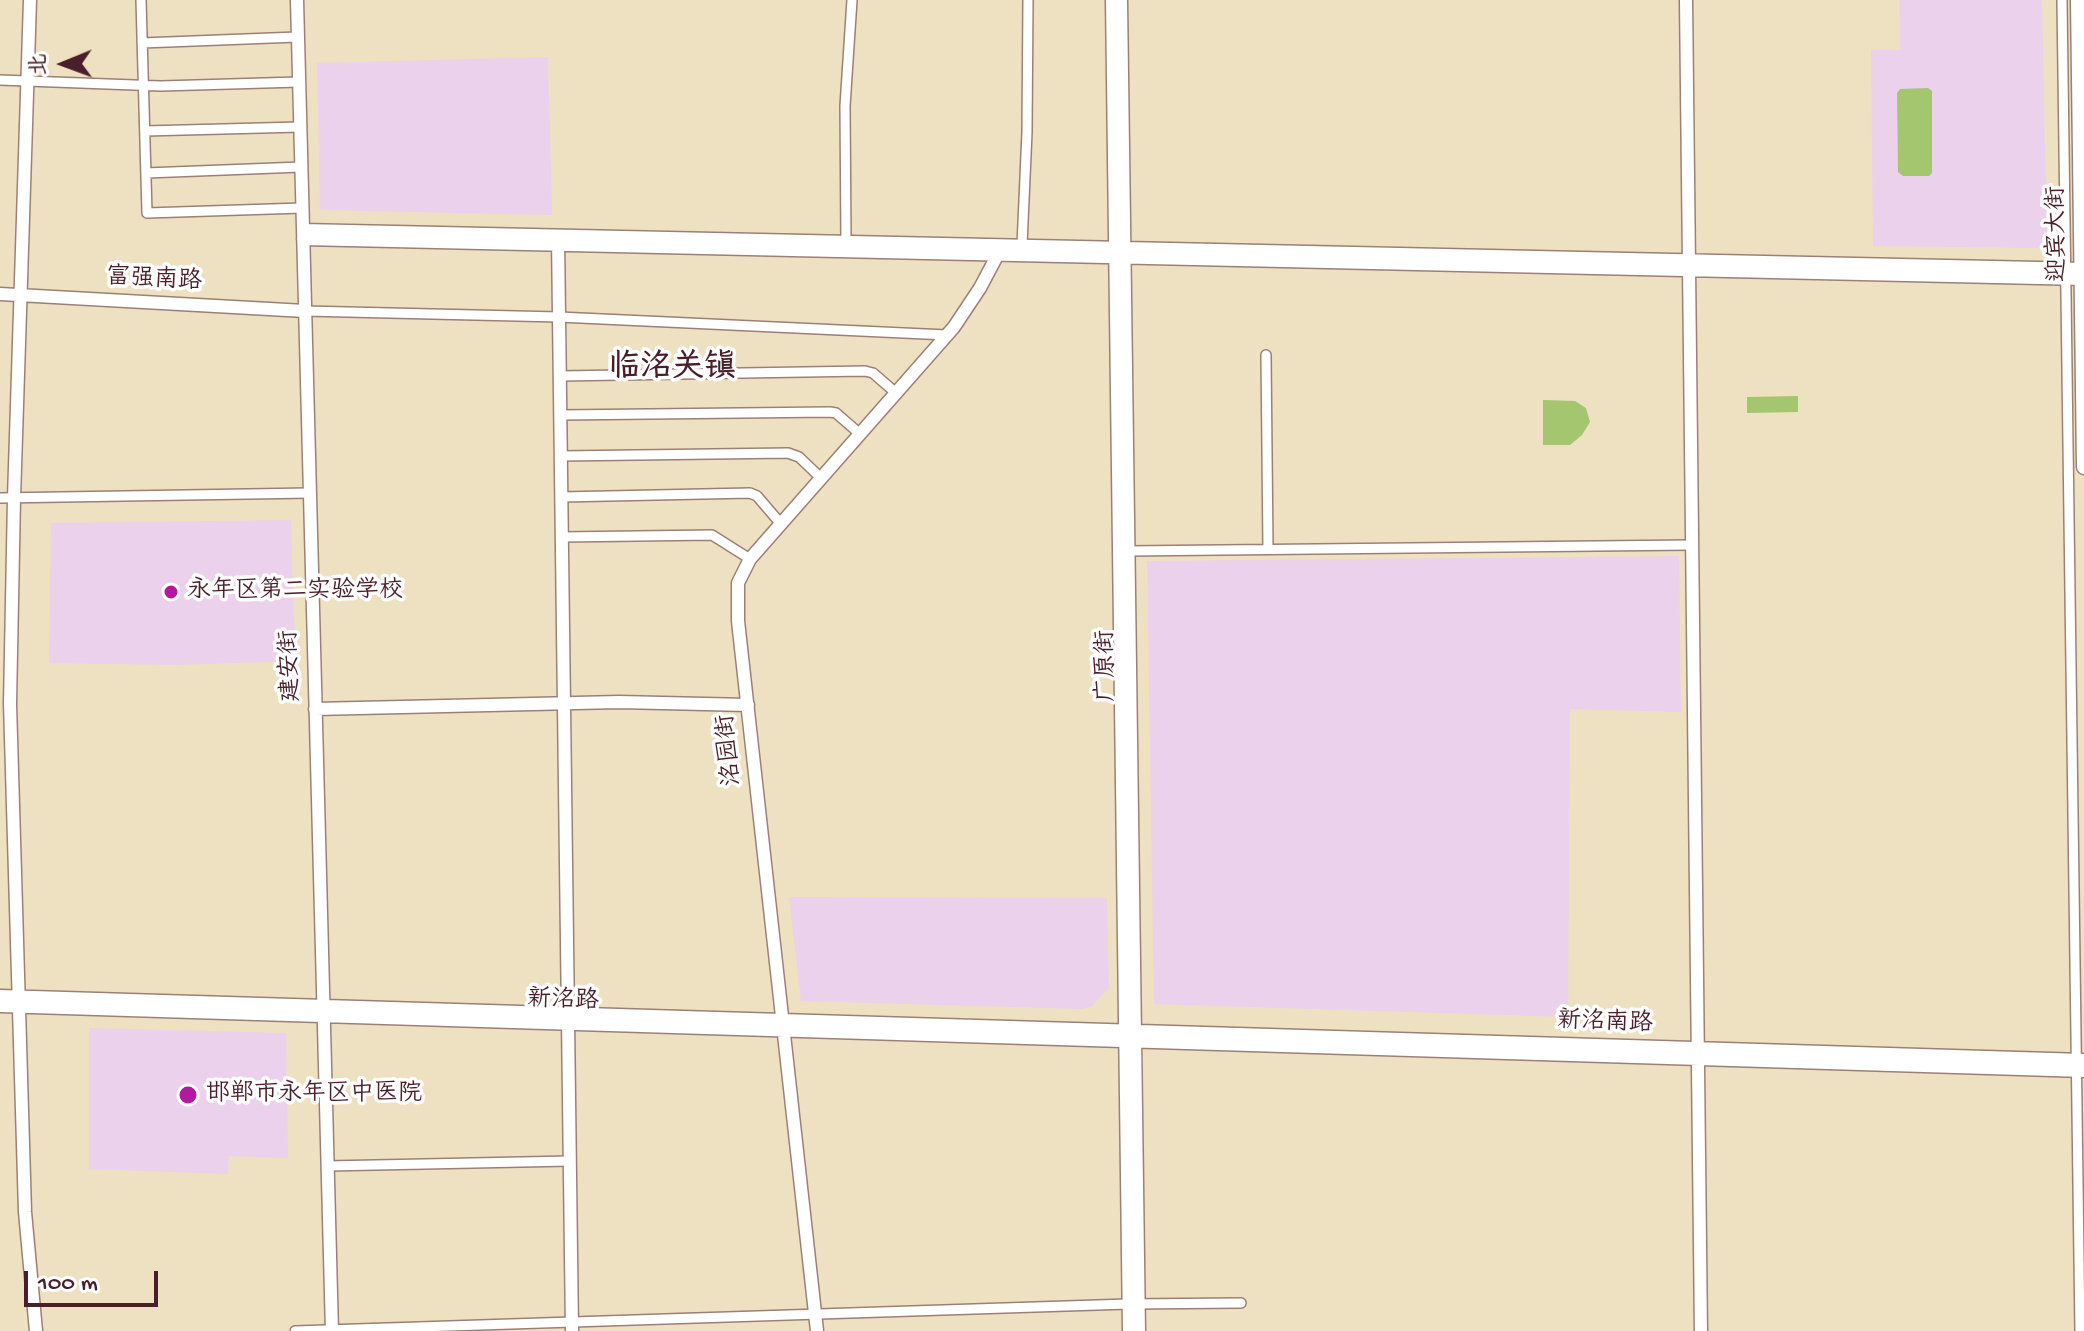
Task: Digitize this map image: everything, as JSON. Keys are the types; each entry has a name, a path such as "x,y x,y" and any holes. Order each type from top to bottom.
{"main road":[{"name":"迎宾大街","path":"2078,0 2084,467"}],"street":[{"path":"30,0 14,498 6,573 25,1212 36,1331"},
{"path":"155,0 141,0 147,213 302,208"},
{"name":"建安街","path":"297,0 332,1330"},
{"path":"846,241 845,106 852,0"},
{"path":"1022,245 1028,0"},
{"name":"广原街","path":"1112,0 1128,551 1130,1036"},
{"name":"广原街","path":"1121,0 1119,252 1133,1304 1129,1331"},
{"path":"1686,0 1701,1331"},
{"path":"2062,0 2080,1066 2080,1331"},
{"path":"142,43 297,37"},
{"path":"0,80 143,86 299,82"},
{"path":"145,131 300,127"},
{"path":"146,173 301,167"},
{"path":"303,234 846,241 1022,245 1119,252"},
{"path":"558,239 998,254 1119,252 2083,274"},
{"path":"558,239 572,1327"},
{"name":"洺园街","path":"817,1331 748,705 738,583 750,559 947,335 980,288 998,254"},
{"name":"富强南路","path":"0,294 305,311"},
{"path":"305,311 559,317 947,335"},
{"path":"1266,355 1268,549"},
{"path":"560,376 865,371 873,373 896,393"},
{"path":"560,415 830,412 836,413 860,434"},
{"path":"561,456 793,454 821,478"},
{"path":"0,498 310,493"},
{"path":"561,497 750,493 757,496 781,524"},
{"path":"562,537 712,535 750,559"},
{"path":"1128,551 1691,545"},
{"path":"315,709 564,704 748,705"},
{"name":"新洺路","path":"0,996 18,1001 1130,1036"},
{"name":"新洺路","path":"0,1006 18,1001"},
{"name":"新洺南路","path":"1130,1036 2080,1066"},
{"path":"327,1166 570,1161"},
{"path":"295,1331 572,1327 1133,1304 1241,1303"},
{"name":"广原街","path":"1133,1304 1139,1331"}],"shaded area":[{"path":"1899,0 2042,0 2047,248 1873,246 1871,50 1900,50"},
{"path":"548,57 552,215 320,210 317,63"},
{"name":"永年区第二实验学校","path":"291,520 295,661 175,665 49,663 51,523"},
{"path":"1679,556 1681,712 1570,709 1568,1017 1154,1004 1147,561"},
{"path":"789,897 1107,898 1109,988 1092,1006 1083,1009 801,1001"},
{"name":"邯郸市永年区中医院","path":"89,1028 286,1033 288,1158 229,1156 228,1174 89,1169"}],"green space":[{"path":"1928,88 1932,91 1932,173 1929,176 1903,176 1898,172 1897,93 1900,89"},
{"path":"1798,396 1798,412 1747,413 1747,397"},
{"path":"1543,400 1575,401 1586,408 1590,422 1582,435 1570,445 1543,445"}],"place":[{"name":"永年区第二实验学校","path":"171,592"},
{"name":"邯郸市永年区中医院","path":"188,1095"}],"district":[{"name":"临洺关镇","path":"672,370"}]}
